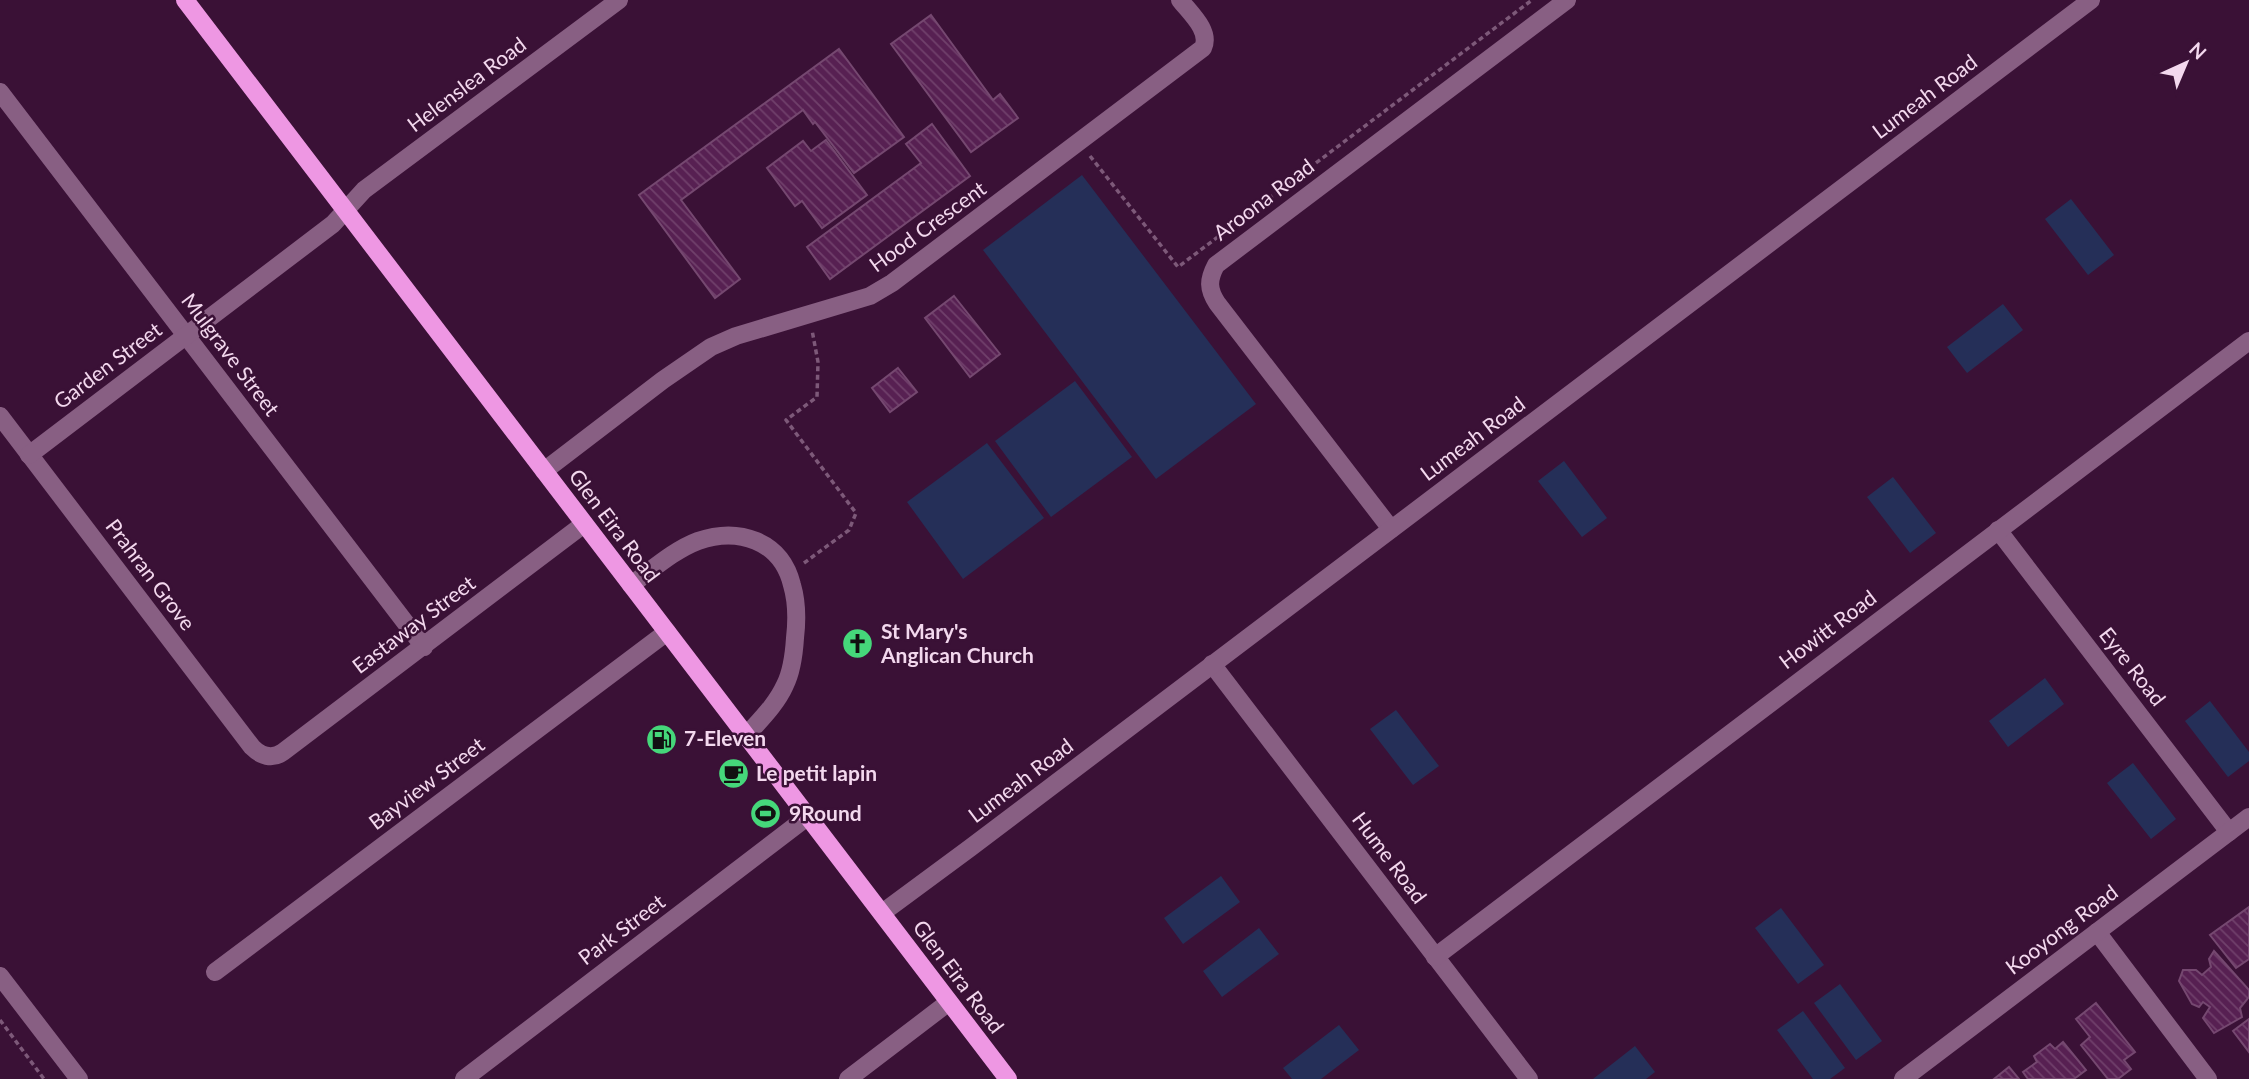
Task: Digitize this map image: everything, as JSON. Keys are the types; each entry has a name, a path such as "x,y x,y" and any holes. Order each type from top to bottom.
{"main road":[{"name":"Glen Eira Road","path":"186,0 1008,1079"}],"street":[{"name":"Helenslea Road","path":"345,210 358,195 619,0"},
{"name":"Hood Crescent","path":"544,471 663,380 711,347 736,336 880,292 1205,46 1202,30 1180,0"},
{"name":"Aroona Road","path":"1391,529 1217,303 1209,287 1210,276 1216,265 1567,0"},
{"name":"Lumeah Road","path":"882,913 2091,0"},
{"name":"Mulgrave Street","path":"0,92 424,647"},
{"name":"Garden Street","path":"29,455 333,225 345,210"},
{"name":"Howitt Road","path":"1436,957 2249,341"},
{"name":"Prahran Grove","path":"0,416 252,747 268,757"},
{"name":"Eastaway Street","path":"268,757 283,752 584,524"},
{"name":"Eyre Road","path":"1998,530 2229,832"},
{"path":"631,585 698,541 732,535 745,536 768,548 788,573 793,586 796,628 791,667 786,684 777,699 746,736"},
{"name":"Bayview Street","path":"215,972 667,632"},
{"name":"Hume Road","path":"1212,664 1529,1079"},
{"name":"Park Street","path":"464,1079 807,817"},
{"name":"Kooyong Road","path":"1903,1079 2249,817"},
{"path":"2096,932 2208,1079"},
{"path":"0,976 79,1079"},
{"path":"848,1079 949,1002"}],"path":[{"path":"1081,142 1178,267 1532,0"},
{"path":"788,573 849,530 856,513 786,420 817,397 818,362 809,314"},
{"path":"0,1020 44,1079"}],"shaded area":[{"path":"1082,175 1256,404 1156,479 983,250"},
{"path":"2071,199 2114,255 2088,275 2045,219"},
{"path":"2003,304 2023,330 1967,373 1947,347"},
{"path":"1075,381 1132,457 1051,517 995,441"},
{"path":"987,443 1044,518 963,579 907,502"},
{"path":"1564,461 1607,518 1582,537 1538,481"},
{"path":"1893,477 1936,533 1910,553 1867,497"},
{"path":"2045,678 2064,704 2008,747 1989,721"},
{"path":"2210,701 2249,752 2249,761 2228,777 2185,721"},
{"path":"1396,710 1439,766 1413,785 1370,729"},
{"path":"2133,763 2176,819 2151,839 2107,783"},
{"path":"1221,876 1240,902 1183,944 1164,918"},
{"path":"1781,908 1824,965 1798,984 1755,928"},
{"path":"1259,928 1279,954 1222,997 1203,971"},
{"path":"1840,984 1882,1041 1856,1060 1814,1003"},
{"path":"1803,1011 1845,1068 1830,1079 1813,1079 1777,1030"},
{"path":"1339,1025 1359,1050 1321,1079 1292,1079 1283,1068"},
{"path":"1635,1046 1655,1072 1646,1079 1593,1079"}],"building":[{"path":"931,15 993,100 1000,94 1018,118 971,152 891,44"},
{"path":"839,49 904,137 854,173 803,110 681,200 740,279 715,298 639,195"},
{"path":"932,124 970,176 830,279 807,247 921,163 906,144"},
{"path":"826,140 867,195 822,228 802,201 795,206 767,168 803,141 811,151"},
{"path":"954,296 1000,354 970,377 925,318"},
{"path":"898,368 917,392 890,412 872,388"},
{"path":"2249,907 2249,959 2236,968 2210,935"},
{"path":"2214,951 2249,990 2249,997 2240,1008 2242,1017 2214,1033 2203,1018 2210,1007 2203,1002 2199,1007 2192,1004 2179,981 2183,970 2196,970 2202,975 2211,967 2209,959"},
{"path":"2096,1003 2135,1052 2124,1060 2131,1069 2118,1079 2108,1079 2081,1045 2090,1037 2076,1019"},
{"path":"2249,1019 2249,1052 2233,1031"},
{"path":"2063,1042 2086,1070 2074,1079 2028,1079 2023,1072 2037,1062 2034,1056 2050,1044 2055,1049"},
{"path":"2009,1067 2019,1079 1994,1079"}],"place":[{"name":"St Mary's Anglican Church","path":"858,644"},
{"name":"7-Eleven","path":"661,739"},
{"name":"Le petit lapin","path":"733,774"},
{"name":"9Round","path":"766,814"}]}
